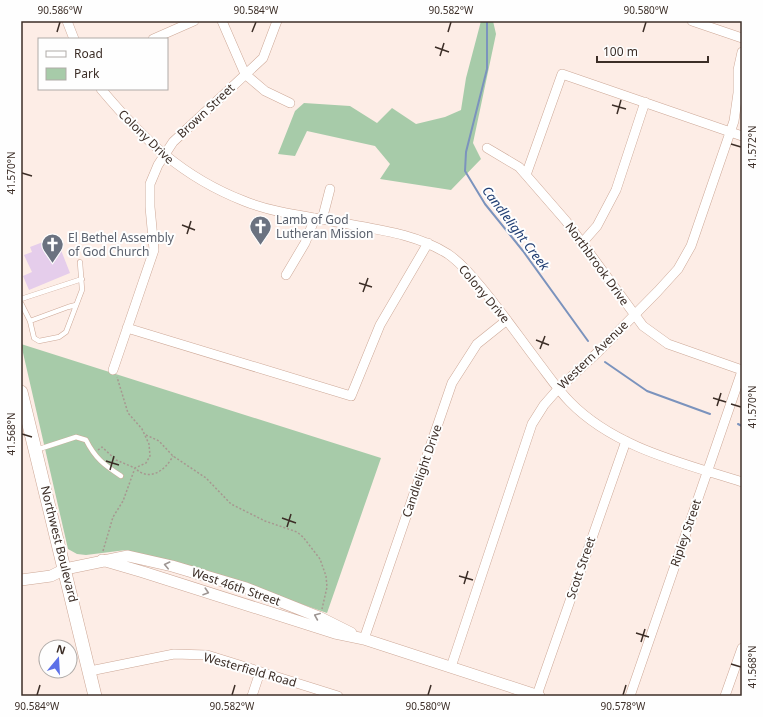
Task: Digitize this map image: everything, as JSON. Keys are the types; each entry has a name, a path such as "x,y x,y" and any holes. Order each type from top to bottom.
{"main road":[{"name":"Northwest Boulevard","path":"21,392 96,696"}],"street":[{"path":"67,21 74,38"},
{"path":"155,38 194,21"},
{"path":"222,21 245,74 265,91 290,103"},
{"name":"Brown Street","path":"113,370 154,250 150,207 150,184 173,142 263,58 277,21"},
{"path":"692,21 708,24 742,38"},
{"name":"Western Avenue","path":"451,667 532,424 544,405 558,389 634,315 678,269 691,246 734,121 738,93 738,70 742,52"},
{"path":"526,175 562,74 742,136"},
{"name":"Colony Drive","path":"102,90 128,122 164,156 210,186 246,202 319,219 410,237 428,243 449,255 466,270 507,320 558,389 583,415 635,446 742,482"},
{"path":"582,243 597,226 616,190 645,102"},
{"name":"Northbrook Drive","path":"487,148 519,167 566,221 643,326 668,344 742,370"},
{"path":"286,275 319,219 330,189"},
{"path":"128,328 351,396 380,325 428,243"},
{"name":"Candlelight Drive","path":"364,639 452,383 477,344 507,320"},
{"name":"Ripley Street","path":"630,696 742,370"},
{"name":"Scott Street","path":"538,696 626,441"},
{"name":"West 46th Street","path":"21,580 51,576 65,569 102,560 128,556 172,566 246,588 319,617 364,639"},
{"name":"West 46th Street","path":"102,560 335,633 364,639 538,696"},
{"path":"725,696 742,648"},
{"name":"Westerfield Road","path":"90,671 174,654 207,655 338,696"},
{"path":"252,696 260,672"}],"lane":[{"path":"21,303 30,321 34,338 39,341 59,336 66,332 82,290 80,262"},
{"path":"21,299 82,279"},
{"path":"30,321 76,305"},
{"path":"36,450 76,437 86,440 94,455 107,468 121,476"}],"path":[{"path":"113,370 119,382 128,413 146,435 159,441 173,456 206,478 231,504 265,521 297,532 303,537 320,559 326,576 327,587 319,617"},
{"path":"102,560 106,536 113,517 123,501 135,468 146,463 150,456 146,435"},
{"path":"104,449 116,460 135,468 142,474 153,474 166,467 173,456"}],"green space":[{"path":"481,21 493,21 496,34 473,143 481,159 451,190 380,179 390,164 375,146 307,131 295,156 278,154 295,111 304,103 350,106 377,123 392,108 416,124 445,117 461,110 466,78"},
{"path":"21,344 381,458 327,613 206,571 126,550 86,555 77,554 68,549"}],"building":[{"name":"El Bethel Assembly of God Church","path":"43,242 47,250 59,245 70,273 29,290 23,276 32,272 24,255 32,252 30,247"}],"waterway":[{"name":"Candlelight Creek","path":"487,21 487,69 466,152 465,171 485,204 523,251 588,341"},
{"name":"Candlelight Creek","path":"605,362 647,391 710,414"},
{"name":"Candlelight Creek","path":"738,424 742,426"}],"place":[{"name":"Lamb of God Lutheran Mission","path":"261,246"},
{"name":"El Bethel Assembly of God Church","path":"52,264"}]}
